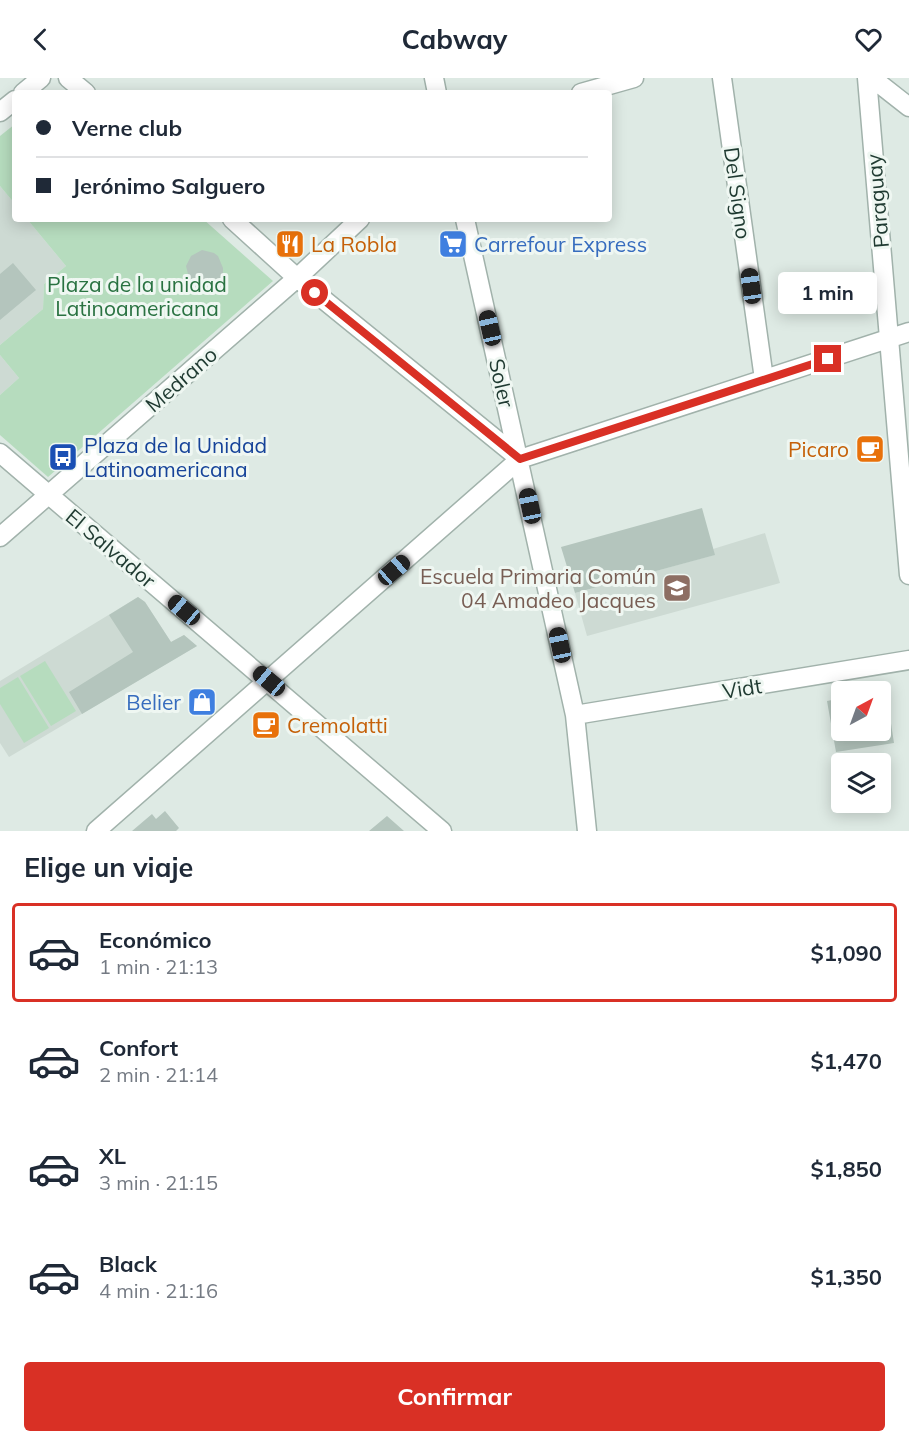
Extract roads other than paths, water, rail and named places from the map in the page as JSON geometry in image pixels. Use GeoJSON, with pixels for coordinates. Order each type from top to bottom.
{"type":"FeatureCollection","features":[{"type":"Feature","properties":{"kind":"street"},"geometry":{"type":"LineString","coordinates":[[27,90],[41,78]]}},
{"type":"Feature","properties":{"kind":"street"},"geometry":{"type":"LineString","coordinates":[[68,78],[82,90]]}},
{"type":"Feature","properties":{"kind":"street"},"geometry":{"type":"LineString","coordinates":[[592,90],[634,78]]}},
{"type":"Feature","properties":{"kind":"street","name":"Del Signo"},"geometry":{"type":"LineString","coordinates":[[722,78],[764,379]]}},
{"type":"Feature","properties":{"kind":"street","name":"Paraguay"},"geometry":{"type":"LineString","coordinates":[[867,78],[909,575]]}},
{"type":"Feature","properties":{"kind":"street"},"geometry":{"type":"LineString","coordinates":[[872,78],[909,107]]}},
{"type":"Feature","properties":{"kind":"street"},"geometry":{"type":"LineString","coordinates":[[0,112],[12,102]]}},
{"type":"Feature","properties":{"kind":"street"},"geometry":{"type":"LineString","coordinates":[[235,222],[297,278],[520,459]]}},
{"type":"Feature","properties":{"kind":"street","name":"Medrano"},"geometry":{"type":"LineString","coordinates":[[0,537],[297,278],[357,222]]}},
{"type":"Feature","properties":{"kind":"street","name":"Soler"},"geometry":{"type":"LineString","coordinates":[[466,222],[575,715],[588,831]]}},
{"type":"Feature","properties":{"kind":"street"},"geometry":{"type":"LineString","coordinates":[[96,831],[520,459],[909,332]]}},
{"type":"Feature","properties":{"kind":"street","name":"El Salvador"},"geometry":{"type":"LineString","coordinates":[[0,453],[442,831]]}},
{"type":"Feature","properties":{"kind":"street","name":"Vidt"},"geometry":{"type":"LineString","coordinates":[[575,715],[909,660]]}},
{"type":"Feature","properties":{"kind":"place","name":"La Robla"},"geometry":{"type":"Point","coordinates":[290,244]}},
{"type":"Feature","properties":{"kind":"place","name":"Carrefour Express"},"geometry":{"type":"Point","coordinates":[453,244]}},
{"type":"Feature","properties":{"kind":"place","name":"Picaro"},"geometry":{"type":"Point","coordinates":[870,449]}},
{"type":"Feature","properties":{"kind":"place","name":"Plaza de la Unidad Latinoamericana"},"geometry":{"type":"Point","coordinates":[63,457]}},
{"type":"Feature","properties":{"kind":"place","name":"Escuela Primaria Común 04 Amadeo Jacques"},"geometry":{"type":"Point","coordinates":[677,588]}},
{"type":"Feature","properties":{"kind":"place","name":"Belier"},"geometry":{"type":"Point","coordinates":[202,702]}},
{"type":"Feature","properties":{"kind":"place","name":"Cremolatti"},"geometry":{"type":"Point","coordinates":[266,725]}},
{"type":"Feature","properties":{"kind":"park label","name":"Plaza de la unidad Latinoamericana"},"geometry":{"type":"Point","coordinates":[137,296]}}]}
